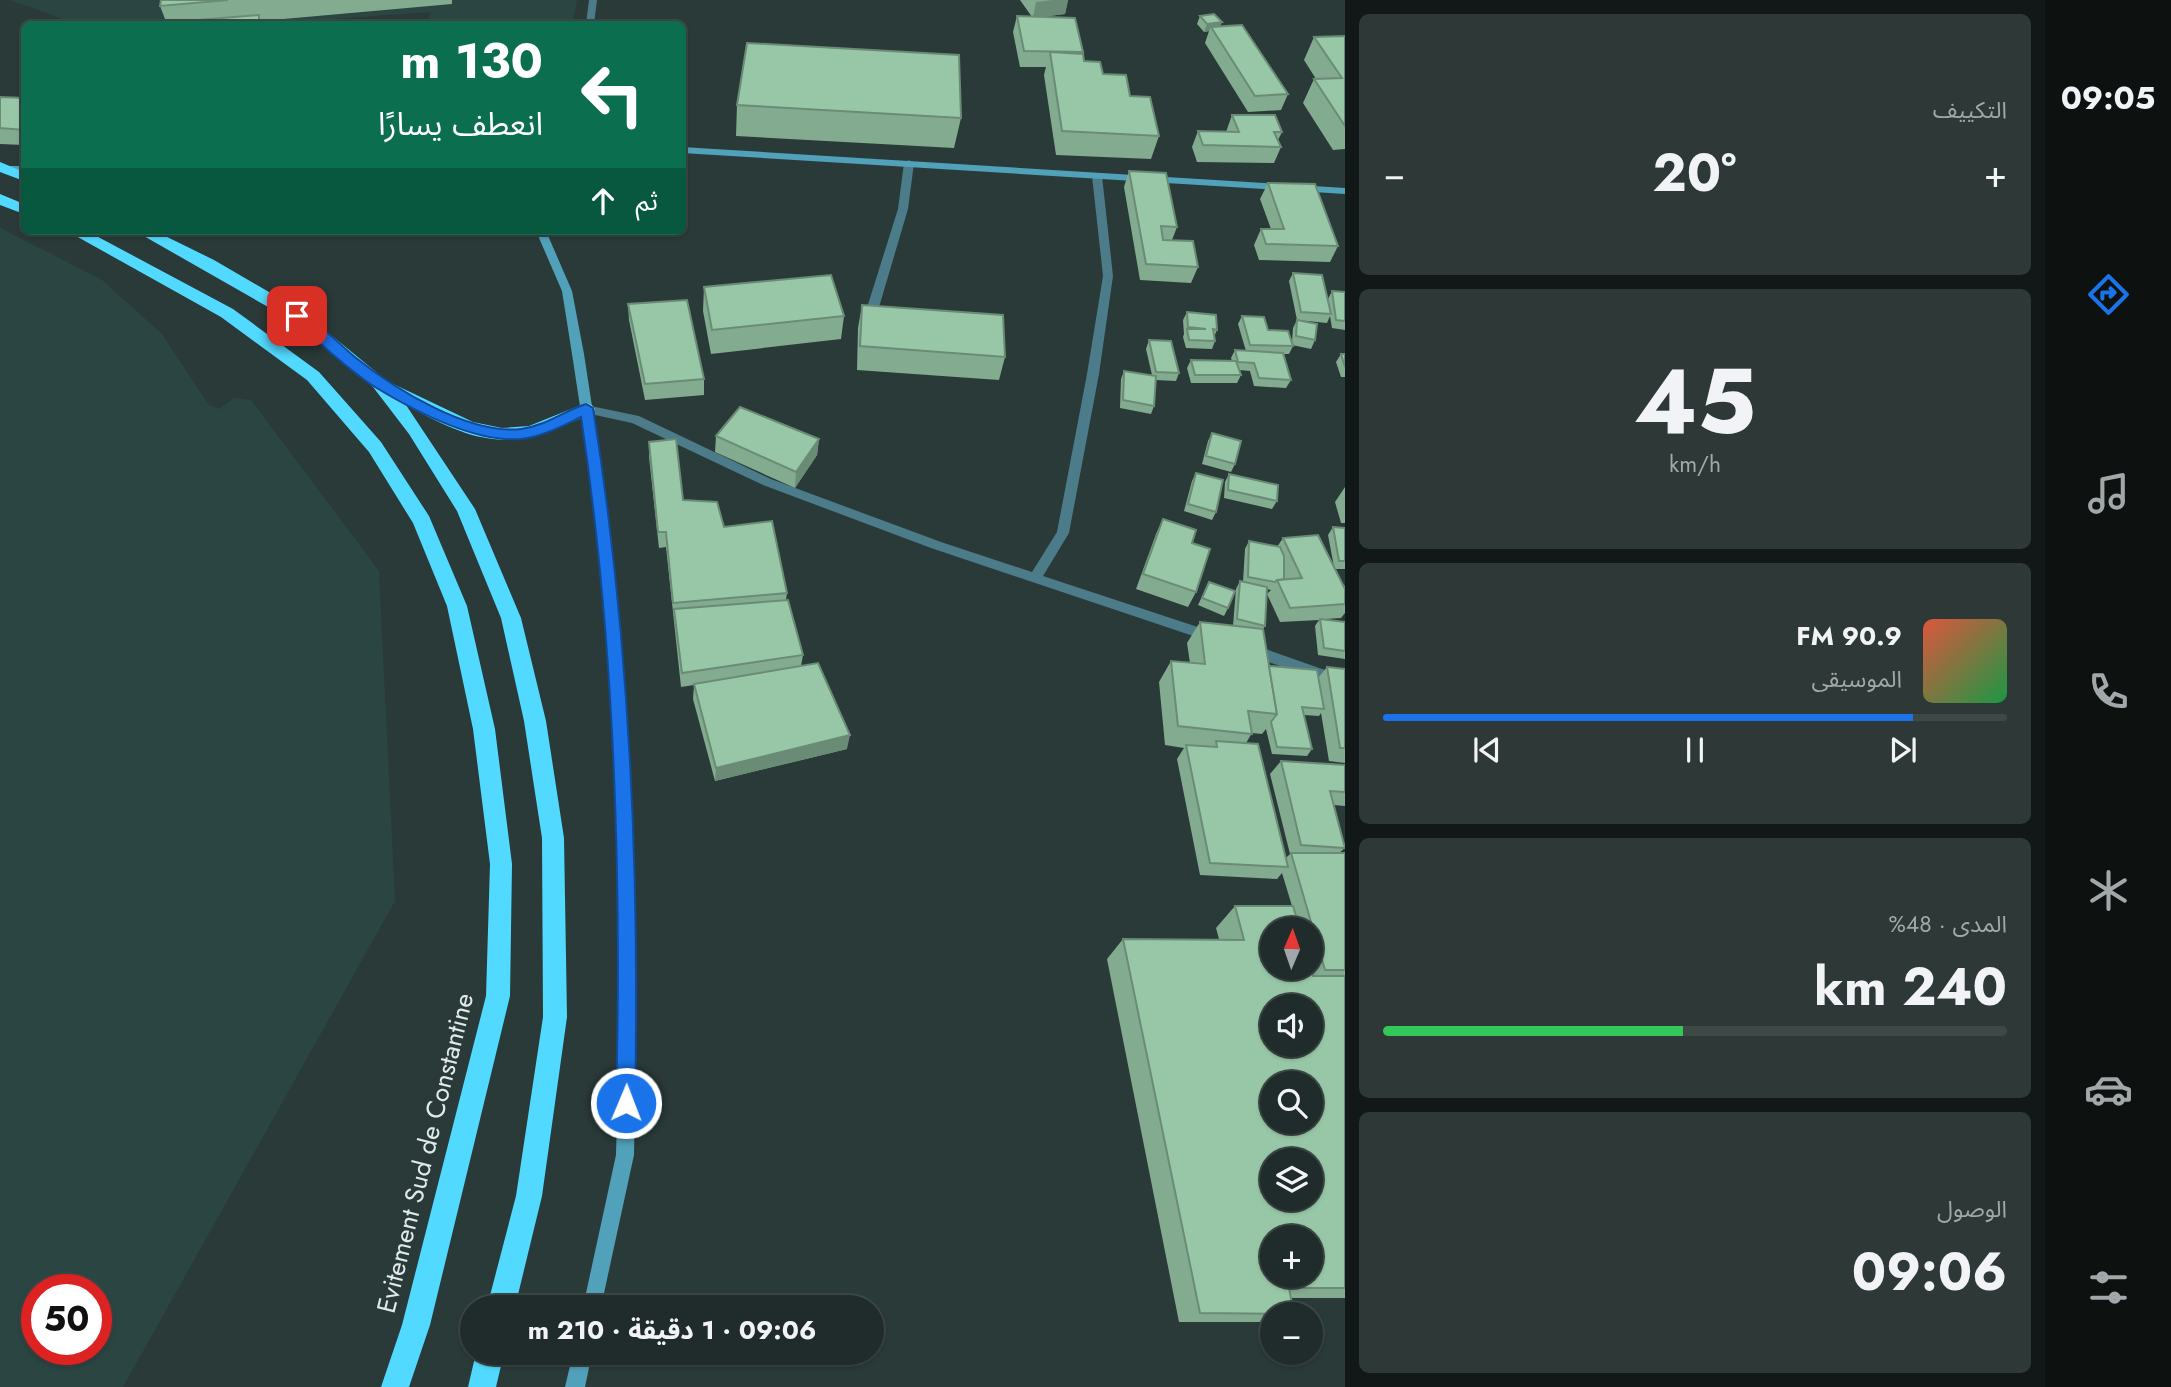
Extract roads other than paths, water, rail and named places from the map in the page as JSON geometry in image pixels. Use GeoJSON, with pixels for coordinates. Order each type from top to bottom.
{"type":"FeatureCollection","features":[{"type":"Feature","properties":{"kind":"highway"},"geometry":{"type":"LineString","coordinates":[[1,168],[21,176]]}},
{"type":"Feature","properties":{"kind":"highway"},"geometry":{"type":"LineString","coordinates":[[0,199],[21,208]]}},
{"type":"Feature","properties":{"kind":"highway","name":"Evitement Sud de Constantine"},"geometry":{"type":"LineString","coordinates":[[82,235],[227,313],[313,376],[375,447],[422,521],[457,606],[484,729],[501,864],[498,996],[416,1325],[395,1387]]}},
{"type":"Feature","properties":{"kind":"highway"},"geometry":{"type":"LineString","coordinates":[[152,235],[297,316],[379,383],[442,416],[477,430],[520,434],[548,427],[586,408]]}},
{"type":"Feature","properties":{"kind":"highway"},"geometry":{"type":"LineString","coordinates":[[379,383],[415,429],[466,509],[511,618],[535,721],[553,838],[555,1017],[529,1196],[505,1295]]}},
{"type":"Feature","properties":{"kind":"highway"},"geometry":{"type":"LineString","coordinates":[[482,1387],[487,1365]]}},
{"type":"Feature","properties":{"kind":"main road"},"geometry":{"type":"LineString","coordinates":[[686,150],[1345,191]]}},
{"type":"Feature","properties":{"kind":"main road"},"geometry":{"type":"LineString","coordinates":[[1,168],[21,169]]}},
{"type":"Feature","properties":{"kind":"main road"},"geometry":{"type":"LineString","coordinates":[[543,235],[567,291],[586,408],[598,485],[618,699],[629,974],[625,1155],[595,1295]]}},
{"type":"Feature","properties":{"kind":"main road"},"geometry":{"type":"LineString","coordinates":[[575,1387],[580,1365]]}},
{"type":"Feature","properties":{"kind":"street"},"geometry":{"type":"LineString","coordinates":[[590,21],[593,0]]}},
{"type":"Feature","properties":{"kind":"street"},"geometry":{"type":"LineString","coordinates":[[871,314],[903,209],[909,163]]}},
{"type":"Feature","properties":{"kind":"street"},"geometry":{"type":"LineString","coordinates":[[1035,578],[1062,533],[1095,362],[1108,276],[1097,176]]}},
{"type":"Feature","properties":{"kind":"street"},"geometry":{"type":"LineString","coordinates":[[586,408],[635,419],[767,482],[936,545],[1345,683]]}}]}
